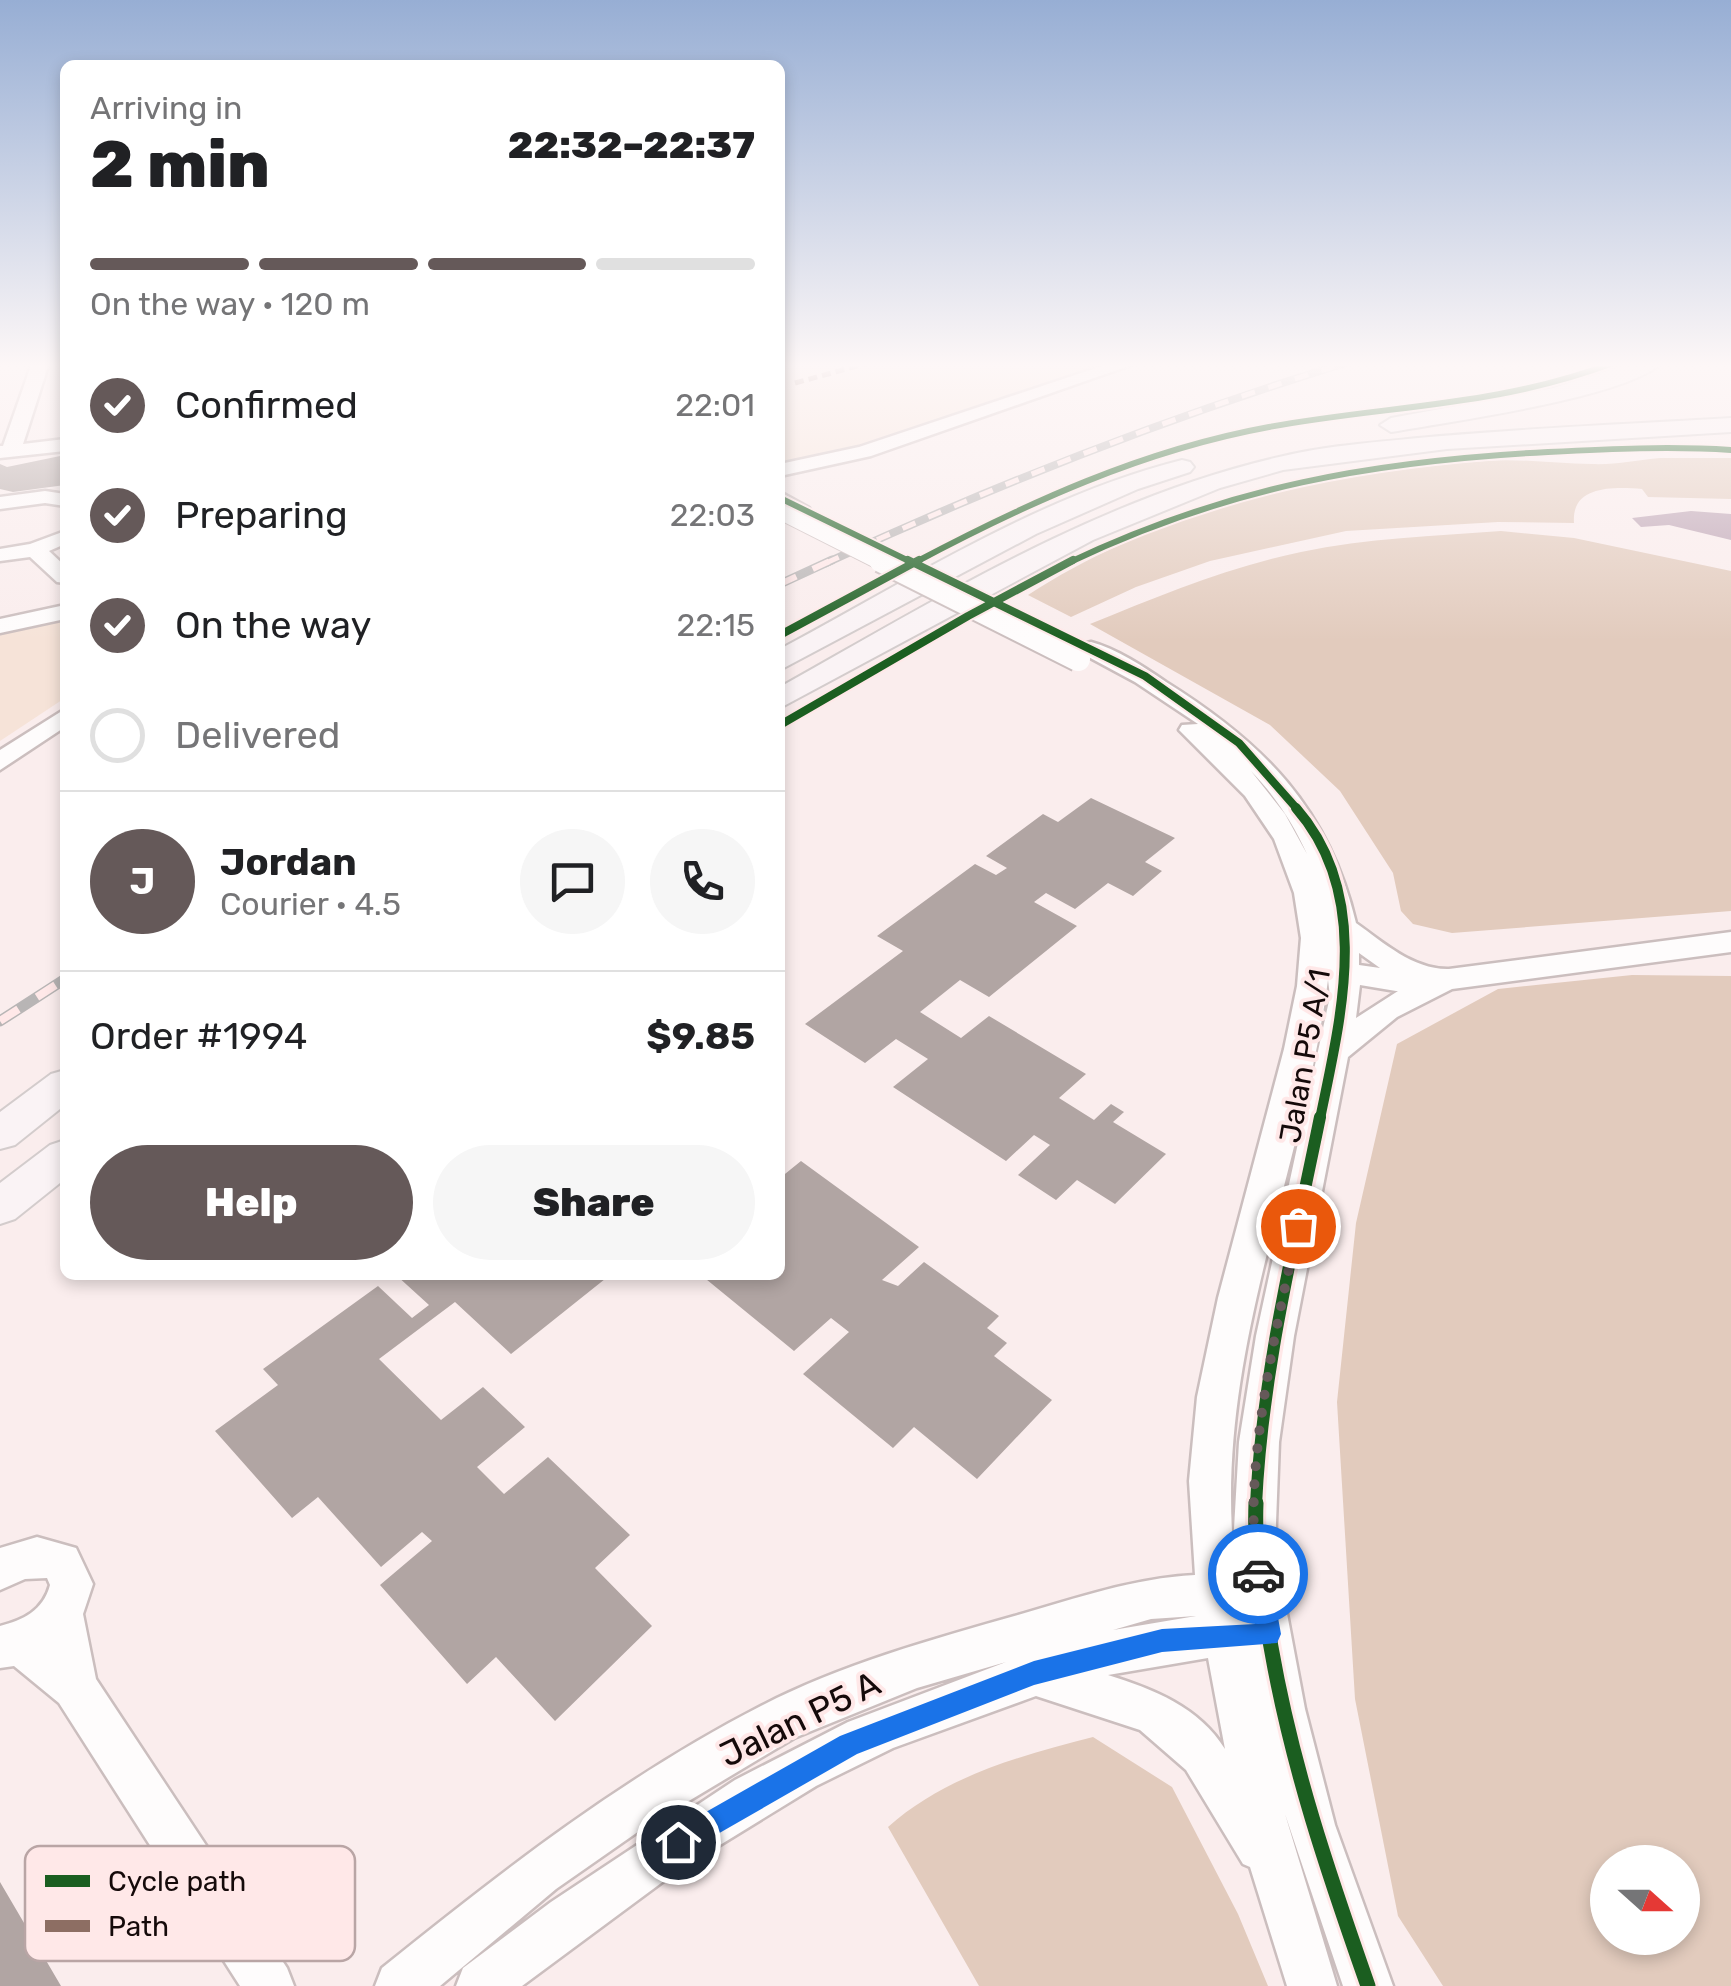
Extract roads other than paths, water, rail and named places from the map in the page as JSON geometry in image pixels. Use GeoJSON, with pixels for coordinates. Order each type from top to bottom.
{"type":"FeatureCollection","features":[{"type":"Feature","properties":{"kind":"main road"},"geometry":{"type":"LineString","coordinates":[[785,658],[1021,532],[1112,490],[1223,456]]}},
{"type":"Feature","properties":{"kind":"main road"},"geometry":{"type":"LineString","coordinates":[[785,696],[1018,566],[1151,503],[1282,463],[1339,456]]}},
{"type":"Feature","properties":{"kind":"main road"},"geometry":{"type":"LineString","coordinates":[[0,1134],[60,1088]]}},
{"type":"Feature","properties":{"kind":"main road"},"geometry":{"type":"LineString","coordinates":[[0,1207],[60,1160]]}},
{"type":"Feature","properties":{"kind":"street"},"geometry":{"type":"LineString","coordinates":[[788,468],[847,456]]}},
{"type":"Feature","properties":{"kind":"street"},"geometry":{"type":"LineString","coordinates":[[0,503],[45,497],[60,499]]}},
{"type":"Feature","properties":{"kind":"street"},"geometry":{"type":"LineString","coordinates":[[786,507],[1085,654]]}},
{"type":"Feature","properties":{"kind":"street"},"geometry":{"type":"LineString","coordinates":[[0,555],[35,550],[60,539]]}},
{"type":"Feature","properties":{"kind":"street"},"geometry":{"type":"LineString","coordinates":[[35,550],[60,572]]}},
{"type":"Feature","properties":{"kind":"street"},"geometry":{"type":"LineString","coordinates":[[0,626],[60,613]]}},
{"type":"Feature","properties":{"kind":"street","name":"Jalan P5 A/1"},"geometry":{"type":"LineString","coordinates":[[1085,654],[1145,676],[1207,717],[1270,776],[1310,824],[1333,877],[1346,930],[1290,1097],[1221,1372],[1211,1448],[1210,1531],[1243,1614],[1311,1826],[1368,1986]]}},
{"type":"Feature","properties":{"kind":"street","name":"Jalan P5 A/1"},"geometry":{"type":"LineString","coordinates":[[1085,654],[1206,741],[1242,775],[1274,814],[1308,887],[1315,924],[1331,971],[1334,1052],[1275,1336],[1259,1442],[1254,1550],[1243,1614],[1276,1876],[1312,1986]]}},
{"type":"Feature","properties":{"kind":"street"},"geometry":{"type":"LineString","coordinates":[[0,762],[60,720]]}},
{"type":"Feature","properties":{"kind":"street"},"geometry":{"type":"LineString","coordinates":[[1346,930],[1394,964],[1441,979]]}},
{"type":"Feature","properties":{"kind":"street"},"geometry":{"type":"LineString","coordinates":[[1331,971],[1396,980],[1441,979],[1731,942]]}},
{"type":"Feature","properties":{"kind":"street"},"geometry":{"type":"LineString","coordinates":[[1334,1052],[1386,1010],[1441,979]]}},
{"type":"Feature","properties":{"kind":"street"},"geometry":{"type":"LineString","coordinates":[[0,1570],[34,1556],[61,1562],[72,1584],[61,1614],[50,1627],[10,1645]]}},
{"type":"Feature","properties":{"kind":"street","name":"Jalan P5 A"},"geometry":{"type":"LineString","coordinates":[[400,1986],[539,1872],[624,1812],[779,1722],[869,1682],[1150,1598],[1243,1614]]}},
{"type":"Feature","properties":{"kind":"street"},"geometry":{"type":"LineString","coordinates":[[61,1614],[75,1686],[178,1846]]}},
{"type":"Feature","properties":{"kind":"street","name":"Jalan P5 A"},"geometry":{"type":"LineString","coordinates":[[481,1986],[646,1862],[803,1768],[878,1732],[1034,1673],[1162,1640],[1243,1614]]}},
{"type":"Feature","properties":{"kind":"street"},"geometry":{"type":"LineString","coordinates":[[10,1645],[75,1686]]}},
{"type":"Feature","properties":{"kind":"street"},"geometry":{"type":"LineString","coordinates":[[1034,1673],[1153,1712],[1202,1754],[1237,1805],[1276,1876]]}},
{"type":"Feature","properties":{"kind":"street"},"geometry":{"type":"LineString","coordinates":[[253,1961],[269,1986]]}},
{"type":"Feature","properties":{"kind":"railway"},"geometry":{"type":"LineString","coordinates":[[826,563],[1079,456]]}},
{"type":"Feature","properties":{"kind":"railway"},"geometry":{"type":"LineString","coordinates":[[785,582],[832,560]]}},
{"type":"Feature","properties":{"kind":"railway"},"geometry":{"type":"LineString","coordinates":[[0,1021],[60,982]]}}]}
